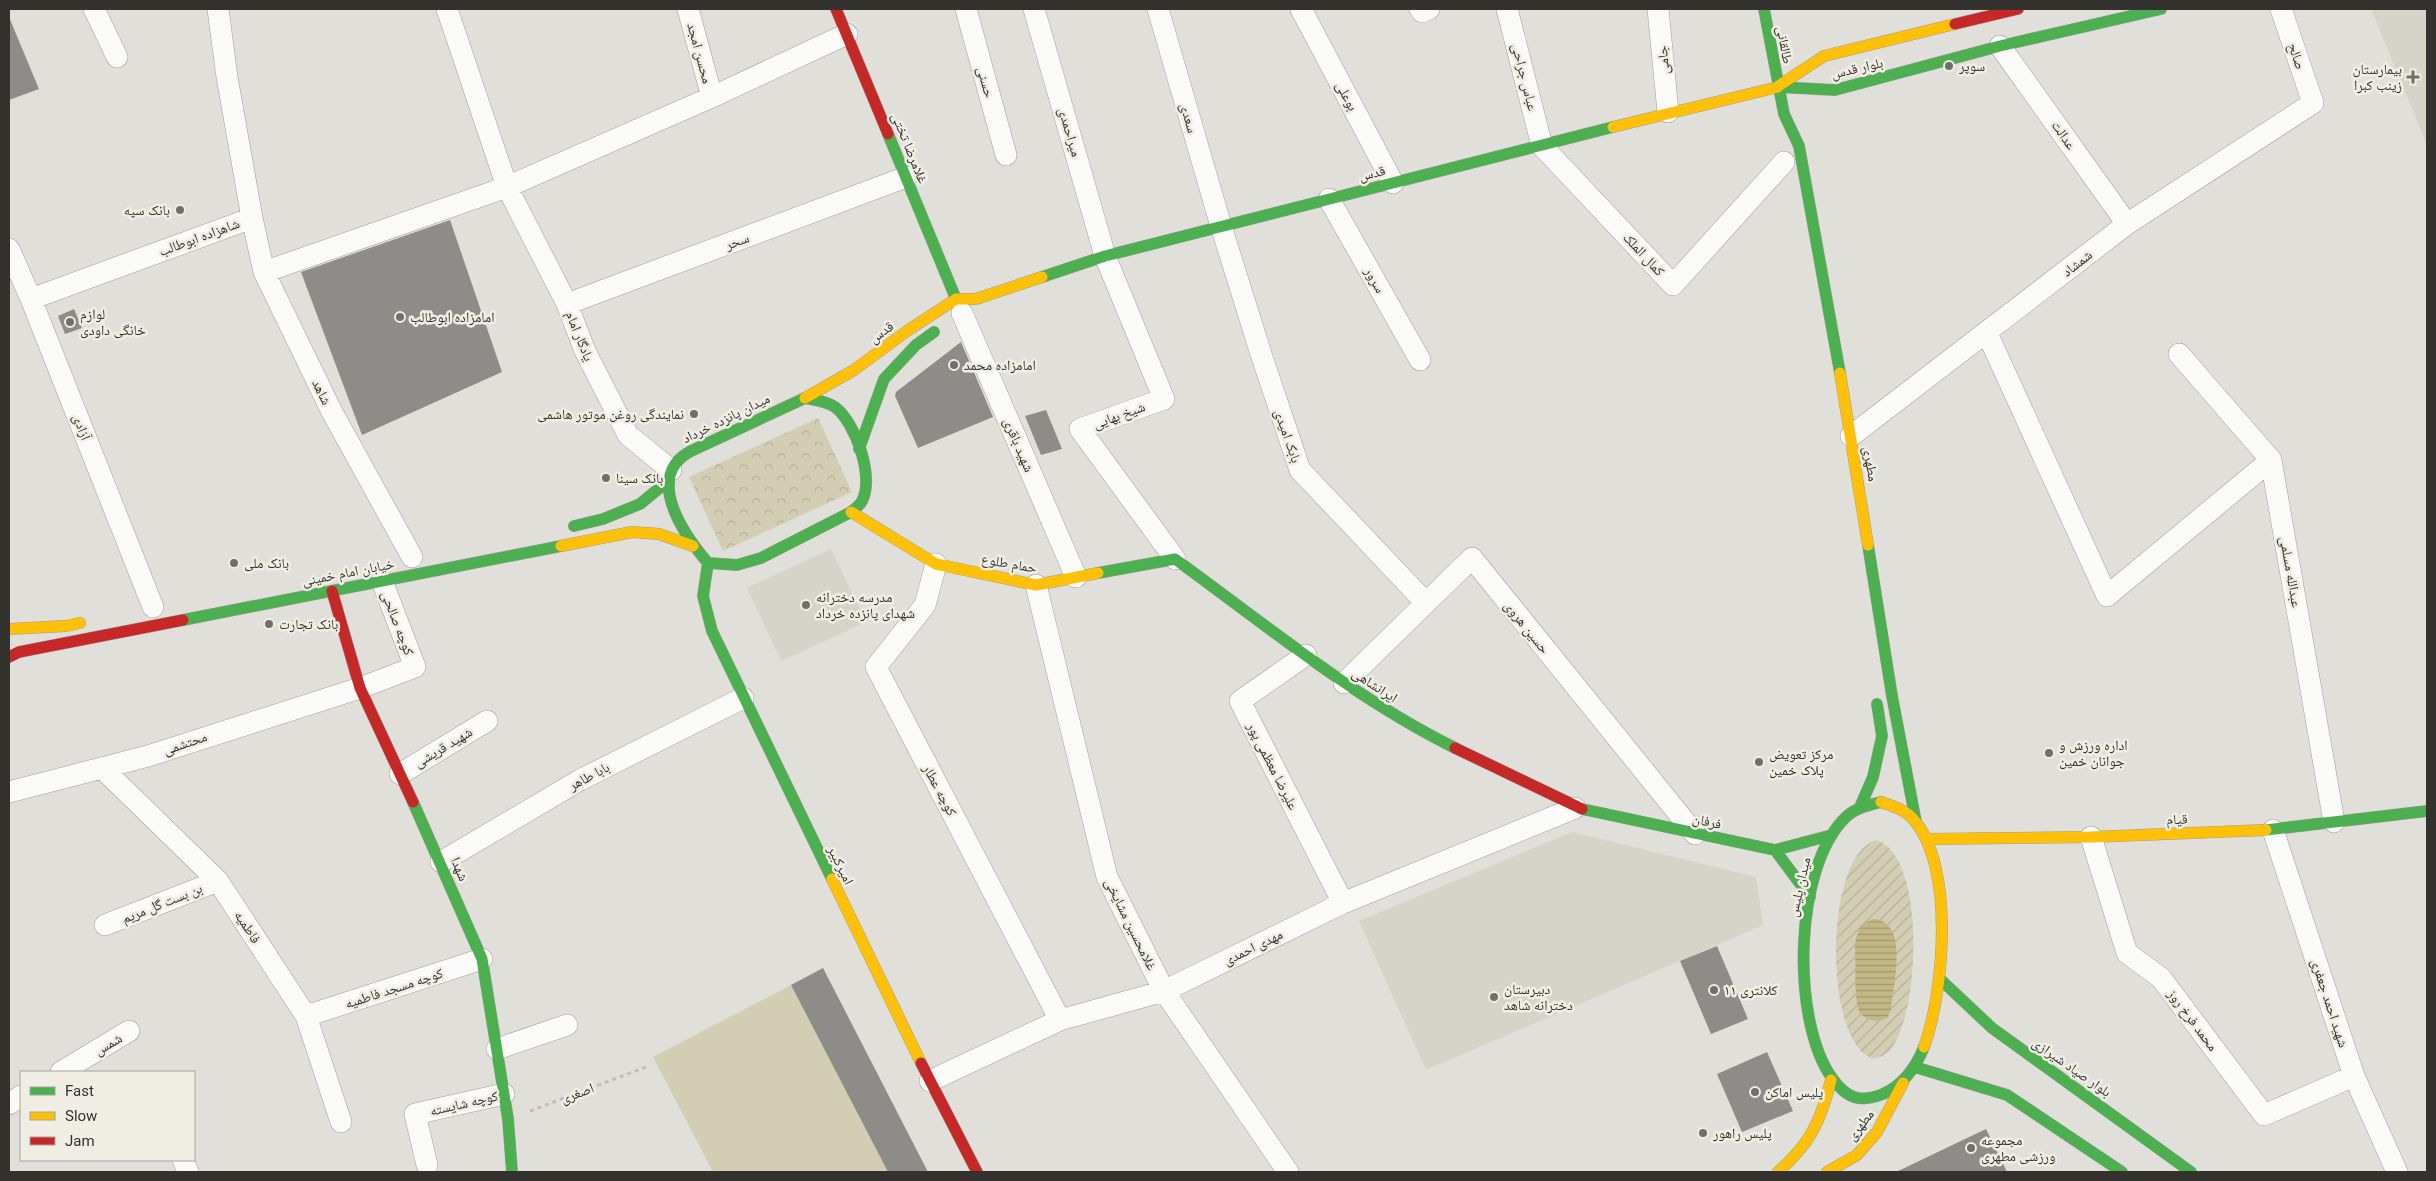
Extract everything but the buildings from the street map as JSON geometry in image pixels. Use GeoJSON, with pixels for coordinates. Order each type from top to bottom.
{"type":"FeatureCollection","features":[{"type":"Feature","properties":{"kind":"main road","name":"غلامرضا تختی"},"geometry":{"type":"LineString","coordinates":[[836,9],[959,310]]}},
{"type":"Feature","properties":{"kind":"main road","name":"طالقانی"},"geometry":{"type":"LineString","coordinates":[[1764,9],[1777,87]]}},
{"type":"Feature","properties":{"kind":"main road","name":"بلوار قدس"},"geometry":{"type":"LineString","coordinates":[[1777,87],[1824,56],[1968,15],[2018,9]]}},
{"type":"Feature","properties":{"kind":"main road","name":"بلوار قدس"},"geometry":{"type":"LineString","coordinates":[[1777,87],[1834,90],[2000,46],[2161,9]]}},
{"type":"Feature","properties":{"kind":"main road","name":"قدس"},"geometry":{"type":"LineString","coordinates":[[805,398],[854,370],[907,331],[1105,256],[1542,146],[1668,112],[1777,87]]}},
{"type":"Feature","properties":{"kind":"main road","name":"مطهری"},"geometry":{"type":"LineString","coordinates":[[1777,87],[1784,114],[1799,146],[1843,440],[1916,822]]}},
{"type":"Feature","properties":{"kind":"main road","name":"مطهری"},"geometry":{"type":"LineString","coordinates":[[1781,137],[1784,114]]}},
{"type":"Feature","properties":{"kind":"main road","name":"قدس"},"geometry":{"type":"LineString","coordinates":[[859,449],[884,379],[916,345],[959,310]]}},
{"type":"Feature","properties":{"kind":"main road","name":"میدان پانزده خرداد"},"geometry":{"type":"LineString","coordinates":[[669,476],[676,461],[684,455],[765,415],[805,398]]}},
{"type":"Feature","properties":{"kind":"main road"},"geometry":{"type":"LineString","coordinates":[[669,476],[671,502],[693,546],[708,563],[737,565],[761,558],[851,512],[861,501],[865,489],[864,464],[859,449],[848,422],[838,410],[825,401],[805,398]]}},
{"type":"Feature","properties":{"kind":"main road"},"geometry":{"type":"LineString","coordinates":[[565,528],[603,519],[640,504],[669,476]]}},
{"type":"Feature","properties":{"kind":"main road","name":"حمام طلوع"},"geometry":{"type":"LineString","coordinates":[[851,512],[936,564],[1036,585],[1175,559]]}},
{"type":"Feature","properties":{"kind":"main road","name":"خیابان امام خمینی"},"geometry":{"type":"LineString","coordinates":[[9,657],[19,652],[632,532],[658,534],[693,546]]}},
{"type":"Feature","properties":{"kind":"main road","name":"ایرانشاهی"},"geometry":{"type":"LineString","coordinates":[[1175,559],[1344,683],[1415,728],[1575,808]]}},
{"type":"Feature","properties":{"kind":"main road","name":"امیرکبیر"},"geometry":{"type":"LineString","coordinates":[[708,563],[703,596],[712,631],[930,1081],[977,1172]]}},
{"type":"Feature","properties":{"kind":"main road","name":"شهدا"},"geometry":{"type":"LineString","coordinates":[[332,590],[360,688],[440,862],[482,960],[508,1119],[512,1172]]}},
{"type":"Feature","properties":{"kind":"main road"},"geometry":{"type":"LineString","coordinates":[[9,629],[66,626],[95,620]]}},
{"type":"Feature","properties":{"kind":"main road"},"geometry":{"type":"LineString","coordinates":[[1860,807],[1873,777],[1882,736],[1876,697]]}},
{"type":"Feature","properties":{"kind":"main road","name":"میدان پلیس"},"geometry":{"type":"LineString","coordinates":[[1880,802],[1901,809],[1916,822],[1926,840],[1935,866],[1942,904],[1941,980],[1931,1028],[1915,1067],[1903,1083],[1888,1095],[1866,1100],[1846,1093],[1831,1080],[1821,1063],[1814,1044],[1805,998],[1804,948],[1810,897],[1821,856],[1832,835],[1844,819],[1860,807],[1880,802]]}},
{"type":"Feature","properties":{"kind":"main road","name":"فرفان"},"geometry":{"type":"LineString","coordinates":[[1575,808],[1775,850],[1832,835]]}},
{"type":"Feature","properties":{"kind":"main road","name":"قیام"},"geometry":{"type":"LineString","coordinates":[[1926,840],[2091,837],[2273,830],[2427,811]]}},
{"type":"Feature","properties":{"kind":"main road"},"geometry":{"type":"LineString","coordinates":[[1775,850],[1810,897]]}},
{"type":"Feature","properties":{"kind":"main road","name":"بلوار صیاد شیرازی"},"geometry":{"type":"LineString","coordinates":[[1941,980],[1992,1028],[2122,1120],[2191,1172]]}},
{"type":"Feature","properties":{"kind":"main road"},"geometry":{"type":"LineString","coordinates":[[1915,1067],[2007,1095],[2097,1149],[2122,1172]]}},
{"type":"Feature","properties":{"kind":"main road"},"geometry":{"type":"LineString","coordinates":[[1778,1172],[1809,1141],[1823,1114],[1831,1080]]}},
{"type":"Feature","properties":{"kind":"main road","name":"مطهری"},"geometry":{"type":"LineString","coordinates":[[1827,1172],[1857,1154],[1877,1132],[1903,1083]]}},
{"type":"Feature","properties":{"kind":"main road"},"geometry":{"type":"LineString","coordinates":[[2111,1133],[2122,1120]]}},
{"type":"Feature","properties":{"kind":"street"},"geometry":{"type":"LineString","coordinates":[[94,9],[116,57]]}},
{"type":"Feature","properties":{"kind":"street","name":"شاهزاده ابوطالب"},"geometry":{"type":"LineString","coordinates":[[31,299],[252,218],[227,77],[218,9]]}},
{"type":"Feature","properties":{"kind":"street","name":"یادگار امام"},"geometry":{"type":"LineString","coordinates":[[447,9],[507,187],[567,304],[584,351],[628,435],[669,476]]}},
{"type":"Feature","properties":{"kind":"street","name":"محسن امجد"},"geometry":{"type":"LineString","coordinates":[[688,9],[712,97]]}},
{"type":"Feature","properties":{"kind":"street","name":"حسنی"},"geometry":{"type":"LineString","coordinates":[[966,9],[1006,155]]}},
{"type":"Feature","properties":{"kind":"street","name":"میراحمدی"},"geometry":{"type":"LineString","coordinates":[[1034,9],[1105,256]]}},
{"type":"Feature","properties":{"kind":"street","name":"سعدی"},"geometry":{"type":"LineString","coordinates":[[1158,9],[1221,226]]}},
{"type":"Feature","properties":{"kind":"street","name":"بوعلی"},"geometry":{"type":"LineString","coordinates":[[1301,9],[1393,183]]}},
{"type":"Feature","properties":{"kind":"street"},"geometry":{"type":"LineString","coordinates":[[1420,9],[1422,12],[1429,9]]}},
{"type":"Feature","properties":{"kind":"street","name":"عباس جراحی"},"geometry":{"type":"LineString","coordinates":[[1507,9],[1542,146]]}},
{"type":"Feature","properties":{"kind":"street","name":"جامی"},"geometry":{"type":"LineString","coordinates":[[1658,9],[1668,112]]}},
{"type":"Feature","properties":{"kind":"street","name":"صالح"},"geometry":{"type":"LineString","coordinates":[[2281,9],[2314,103]]}},
{"type":"Feature","properties":{"kind":"street"},"geometry":{"type":"LineString","coordinates":[[264,272],[507,187],[712,97],[847,34]]}},
{"type":"Feature","properties":{"kind":"street","name":"عدالت"},"geometry":{"type":"LineString","coordinates":[[2000,46],[2127,224]]}},
{"type":"Feature","properties":{"kind":"street","name":"شمشاد"},"geometry":{"type":"LineString","coordinates":[[1843,440],[2127,224],[2314,103]]}},
{"type":"Feature","properties":{"kind":"street","name":"کمال الملک"},"geometry":{"type":"LineString","coordinates":[[1542,146],[1672,285],[1784,163]]}},
{"type":"Feature","properties":{"kind":"street","name":"سحر"},"geometry":{"type":"LineString","coordinates":[[567,304],[906,177]]}},
{"type":"Feature","properties":{"kind":"street","name":"سرور"},"geometry":{"type":"LineString","coordinates":[[1329,199],[1420,360]]}},
{"type":"Feature","properties":{"kind":"street","name":"شاهد"},"geometry":{"type":"LineString","coordinates":[[252,218],[264,272],[332,412],[412,558]]}},
{"type":"Feature","properties":{"kind":"street","name":"بابک امیدی"},"geometry":{"type":"LineString","coordinates":[[1221,226],[1300,470],[1426,603]]}},
{"type":"Feature","properties":{"kind":"street","name":"آزادی"},"geometry":{"type":"LineString","coordinates":[[9,249],[31,299],[153,607]]}},
{"type":"Feature","properties":{"kind":"street","name":"شیخ بهایی"},"geometry":{"type":"LineString","coordinates":[[1105,256],[1164,399],[1080,429],[1175,559]]}},
{"type":"Feature","properties":{"kind":"street","name":"شهید باقری"},"geometry":{"type":"LineString","coordinates":[[959,310],[1076,577]]}},
{"type":"Feature","properties":{"kind":"street"},"geometry":{"type":"LineString","coordinates":[[1987,332],[2107,596],[2271,460],[2179,354]]}},
{"type":"Feature","properties":{"kind":"street","name":"عبدالله مسلمی"},"geometry":{"type":"LineString","coordinates":[[2271,460],[2334,822]]}},
{"type":"Feature","properties":{"kind":"street","name":"حسین هروی"},"geometry":{"type":"LineString","coordinates":[[1344,683],[1472,558],[1695,834]]}},
{"type":"Feature","properties":{"kind":"street","name":"کوچه عطار"},"geometry":{"type":"LineString","coordinates":[[936,564],[925,605],[876,667],[1060,1020]]}},
{"type":"Feature","properties":{"kind":"street","name":"کوچه صالحی"},"geometry":{"type":"LineString","coordinates":[[360,688],[415,667],[382,580]]}},
{"type":"Feature","properties":{"kind":"street","name":"غلامحسین مشایخی"},"geometry":{"type":"LineString","coordinates":[[1036,585],[1107,877],[1164,991],[1288,1172]]}},
{"type":"Feature","properties":{"kind":"street","name":"علیرضا معظمی پور"},"geometry":{"type":"LineString","coordinates":[[1306,655],[1240,701],[1343,903]]}},
{"type":"Feature","properties":{"kind":"street","name":"محتشمی"},"geometry":{"type":"LineString","coordinates":[[9,792],[148,756],[360,688]]}},
{"type":"Feature","properties":{"kind":"street","name":"بابا طاهر"},"geometry":{"type":"LineString","coordinates":[[440,862],[580,780],[743,698]]}},
{"type":"Feature","properties":{"kind":"street","name":"شهید قریشی"},"geometry":{"type":"LineString","coordinates":[[400,774],[487,721]]}},
{"type":"Feature","properties":{"kind":"street","name":"فاطمیه"},"geometry":{"type":"LineString","coordinates":[[102,768],[218,881],[306,1016],[340,1122]]}},
{"type":"Feature","properties":{"kind":"street","name":"مهدی احمدی"},"geometry":{"type":"LineString","coordinates":[[930,1081],[1060,1020],[1164,991],[1343,903],[1575,808]]}},
{"type":"Feature","properties":{"kind":"street","name":"شهید احمد جعفری"},"geometry":{"type":"LineString","coordinates":[[2273,830],[2354,1076],[2397,1172]]}},
{"type":"Feature","properties":{"kind":"street","name":"محمد فرخ روز"},"geometry":{"type":"LineString","coordinates":[[2091,837],[2127,953],[2162,978],[2264,1115],[2354,1076]]}},
{"type":"Feature","properties":{"kind":"street","name":"بن بست گل مریم"},"geometry":{"type":"LineString","coordinates":[[105,925],[218,881]]}},
{"type":"Feature","properties":{"kind":"street","name":"کوچه مسجد فاطمیه"},"geometry":{"type":"LineString","coordinates":[[306,1016],[482,960]]}},
{"type":"Feature","properties":{"kind":"street"},"geometry":{"type":"LineString","coordinates":[[497,1049],[567,1025]]}},
{"type":"Feature","properties":{"kind":"street","name":"شمس"},"geometry":{"type":"LineString","coordinates":[[63,1071],[129,1031]]}},
{"type":"Feature","properties":{"kind":"street","name":"کوچه شایسته"},"geometry":{"type":"LineString","coordinates":[[428,1165],[416,1114],[504,1094]]}},
{"type":"Feature","properties":{"kind":"street"},"geometry":{"type":"LineString","coordinates":[[9,1104],[20,1097]]}},
{"type":"Feature","properties":{"kind":"path","name":"اصغری"},"geometry":{"type":"LineString","coordinates":[[508,1119],[646,1066]]}},
{"type":"Feature","properties":{"kind":"shaded area","name":"بیمارستان زینب کبرا"},"geometry":{"type":"Polygon","coordinates":[[[2371,9],[2427,9],[2427,145],[2371,9]]]}},
{"type":"Feature","properties":{"kind":"shaded area","name":"مدرسه دخترانه شهدای پانزده خرداد"},"geometry":{"type":"Polygon","coordinates":[[[831,549],[866,622],[781,661],[747,588],[831,549]]]}},
{"type":"Feature","properties":{"kind":"shaded area","name":"دبیرستان دخترانه شاهد"},"geometry":{"type":"Polygon","coordinates":[[[1572,832],[1756,877],[1763,925],[1426,1070],[1359,921],[1572,832]]]}},
{"type":"Feature","properties":{"kind":"shaded area"},"geometry":{"type":"Polygon","coordinates":[[[1873,919],[1884,922],[1892,931],[1897,956],[1891,1009],[1888,1017],[1875,1021],[1863,1016],[1858,1008],[1855,978],[1856,938],[1861,925],[1873,919]]]}},
{"type":"Feature","properties":{"kind":"green space"},"geometry":{"type":"Polygon","coordinates":[[[818,418],[852,492],[723,551],[689,477],[818,418]]]}},
{"type":"Feature","properties":{"kind":"green space"},"geometry":{"type":"Polygon","coordinates":[[[1876,840],[1892,852],[1904,874],[1911,904],[1913,938],[1912,973],[1908,1005],[1900,1032],[1890,1050],[1883,1056],[1874,1059],[1857,1046],[1845,1021],[1838,987],[1836,950],[1839,912],[1846,878],[1859,853],[1876,840]]]}},
{"type":"Feature","properties":{"kind":"green space"},"geometry":{"type":"Polygon","coordinates":[[[791,985],[888,1172],[713,1172],[653,1057],[791,985]]]}},
{"type":"Feature","properties":{"kind":"traffic: fast"},"geometry":{"type":"LineString","coordinates":[[1764,9],[1784,114],[1799,146],[1840,373]]}},
{"type":"Feature","properties":{"kind":"traffic: fast"},"geometry":{"type":"LineString","coordinates":[[1778,87],[1835,90],[2000,46],[2161,9]]}},
{"type":"Feature","properties":{"kind":"traffic: fast"},"geometry":{"type":"LineString","coordinates":[[1042,277],[1105,256],[1613,127]]}},
{"type":"Feature","properties":{"kind":"traffic: fast"},"geometry":{"type":"LineString","coordinates":[[888,134],[956,299]]}},
{"type":"Feature","properties":{"kind":"traffic: fast"},"geometry":{"type":"LineString","coordinates":[[859,449],[884,379],[916,345],[934,332]]}},
{"type":"Feature","properties":{"kind":"traffic: fast"},"geometry":{"type":"LineString","coordinates":[[805,398],[824,402],[835,407],[842,414],[856,437],[861,451],[866,478],[862,501],[851,512],[761,558],[737,565],[708,563],[688,537],[672,506],[669,490],[670,475],[677,462],[691,451],[805,398]]}},
{"type":"Feature","properties":{"kind":"traffic: fast"},"geometry":{"type":"LineString","coordinates":[[574,526],[603,519],[640,504],[668,481]]}},
{"type":"Feature","properties":{"kind":"traffic: fast"},"geometry":{"type":"LineString","coordinates":[[1868,545],[1892,696],[1916,822]]}},
{"type":"Feature","properties":{"kind":"traffic: fast"},"geometry":{"type":"LineString","coordinates":[[183,620],[561,546]]}},
{"type":"Feature","properties":{"kind":"traffic: fast"},"geometry":{"type":"LineString","coordinates":[[1098,573],[1175,559],[1346,684],[1381,707],[1455,748]]}},
{"type":"Feature","properties":{"kind":"traffic: fast"},"geometry":{"type":"LineString","coordinates":[[708,563],[703,596],[712,631],[832,879]]}},
{"type":"Feature","properties":{"kind":"traffic: fast"},"geometry":{"type":"LineString","coordinates":[[1860,807],[1873,777],[1882,736],[1877,704]]}},
{"type":"Feature","properties":{"kind":"traffic: fast"},"geometry":{"type":"LineString","coordinates":[[413,802],[482,959],[508,1119],[512,1172]]}},
{"type":"Feature","properties":{"kind":"traffic: fast"},"geometry":{"type":"LineString","coordinates":[[1881,802],[1859,809],[1847,816],[1829,839],[1816,870],[1808,906],[1804,944],[1804,983],[1809,1020],[1819,1052],[1832,1078],[1843,1091],[1854,1097],[1875,1097],[1897,1086],[1913,1068],[1924,1047]]}},
{"type":"Feature","properties":{"kind":"traffic: fast"},"geometry":{"type":"LineString","coordinates":[[1582,809],[1775,850],[1832,835]]}},
{"type":"Feature","properties":{"kind":"traffic: fast"},"geometry":{"type":"LineString","coordinates":[[2266,830],[2427,811]]}},
{"type":"Feature","properties":{"kind":"traffic: fast"},"geometry":{"type":"LineString","coordinates":[[1775,850],[1810,897]]}},
{"type":"Feature","properties":{"kind":"traffic: fast"},"geometry":{"type":"LineString","coordinates":[[1941,980],[1992,1028],[2191,1172]]}},
{"type":"Feature","properties":{"kind":"traffic: fast"},"geometry":{"type":"LineString","coordinates":[[1915,1067],[2007,1095],[2122,1172]]}},
{"type":"Feature","properties":{"kind":"traffic: slow"},"geometry":{"type":"LineString","coordinates":[[1777,87],[1824,56],[1955,24]]}},
{"type":"Feature","properties":{"kind":"traffic: slow"},"geometry":{"type":"LineString","coordinates":[[1613,127],[1778,87]]}},
{"type":"Feature","properties":{"kind":"traffic: slow"},"geometry":{"type":"LineString","coordinates":[[805,398],[854,370],[907,331],[956,299],[976,299],[1042,277]]}},
{"type":"Feature","properties":{"kind":"traffic: slow"},"geometry":{"type":"LineString","coordinates":[[1840,373],[1868,545]]}},
{"type":"Feature","properties":{"kind":"traffic: slow"},"geometry":{"type":"LineString","coordinates":[[851,512],[936,564],[1036,585],[1098,573]]}},
{"type":"Feature","properties":{"kind":"traffic: slow"},"geometry":{"type":"LineString","coordinates":[[561,546],[632,532],[659,534],[693,546]]}},
{"type":"Feature","properties":{"kind":"traffic: slow"},"geometry":{"type":"LineString","coordinates":[[9,629],[66,626],[80,623]]}},
{"type":"Feature","properties":{"kind":"traffic: slow"},"geometry":{"type":"LineString","coordinates":[[1881,802],[1903,811],[1914,820],[1927,841],[1936,868],[1942,931],[1940,964],[1937,995],[1924,1047]]}},
{"type":"Feature","properties":{"kind":"traffic: slow"},"geometry":{"type":"LineString","coordinates":[[1926,839],[2091,837],[2266,830]]}},
{"type":"Feature","properties":{"kind":"traffic: slow"},"geometry":{"type":"LineString","coordinates":[[832,879],[921,1063]]}},
{"type":"Feature","properties":{"kind":"traffic: slow"},"geometry":{"type":"LineString","coordinates":[[1778,1172],[1798,1152],[1813,1131],[1823,1108],[1831,1080]]}},
{"type":"Feature","properties":{"kind":"traffic: slow"},"geometry":{"type":"LineString","coordinates":[[1827,1172],[1857,1155],[1877,1132],[1903,1083]]}},
{"type":"Feature","properties":{"kind":"traffic: jam"},"geometry":{"type":"LineString","coordinates":[[836,9],[888,134]]}},
{"type":"Feature","properties":{"kind":"traffic: jam"},"geometry":{"type":"LineString","coordinates":[[1955,24],[2018,9]]}},
{"type":"Feature","properties":{"kind":"traffic: jam"},"geometry":{"type":"LineString","coordinates":[[332,591],[360,688],[413,802]]}},
{"type":"Feature","properties":{"kind":"traffic: jam"},"geometry":{"type":"LineString","coordinates":[[9,657],[19,652],[183,620]]}},
{"type":"Feature","properties":{"kind":"traffic: jam"},"geometry":{"type":"LineString","coordinates":[[1455,748],[1582,809]]}},
{"type":"Feature","properties":{"kind":"traffic: jam"},"geometry":{"type":"LineString","coordinates":[[921,1063],[977,1172]]}},
{"type":"Feature","properties":{"kind":"place","name":"سوپر"},"geometry":{"type":"Point","coordinates":[1949,66]}},
{"type":"Feature","properties":{"kind":"place","name":"بیمارستان زینب کبرا"},"geometry":{"type":"Point","coordinates":[2413,77]}},
{"type":"Feature","properties":{"kind":"place","name":"بانک سپه"},"geometry":{"type":"Point","coordinates":[180,210]}},
{"type":"Feature","properties":{"kind":"place","name":"امامزاده ابوطالب"},"geometry":{"type":"Point","coordinates":[400,317]}},
{"type":"Feature","properties":{"kind":"place","name":"لوازم خانگی داودی"},"geometry":{"type":"Point","coordinates":[70,322]}},
{"type":"Feature","properties":{"kind":"place","name":"امامزاده محمد"},"geometry":{"type":"Point","coordinates":[954,365]}},
{"type":"Feature","properties":{"kind":"place","name":"نمایندگی روغن موتور هاشمی"},"geometry":{"type":"Point","coordinates":[694,414]}},
{"type":"Feature","properties":{"kind":"place","name":"بانک سینا"},"geometry":{"type":"Point","coordinates":[606,478]}},
{"type":"Feature","properties":{"kind":"place","name":"بانک ملی"},"geometry":{"type":"Point","coordinates":[234,563]}},
{"type":"Feature","properties":{"kind":"place","name":"مدرسه دخترانه شهدای پانزده خرداد"},"geometry":{"type":"Point","coordinates":[806,605]}},
{"type":"Feature","properties":{"kind":"place","name":"بانک تجارت"},"geometry":{"type":"Point","coordinates":[269,624]}},
{"type":"Feature","properties":{"kind":"place","name":"اداره ورزش و جوانان خمین"},"geometry":{"type":"Point","coordinates":[2049,753]}},
{"type":"Feature","properties":{"kind":"place","name":"مرکز تعویض پلاک خمین"},"geometry":{"type":"Point","coordinates":[1759,762]}},
{"type":"Feature","properties":{"kind":"place","name":"کلانتری ۱۱"},"geometry":{"type":"Point","coordinates":[1714,990]}},
{"type":"Feature","properties":{"kind":"place","name":"دبیرستان دخترانه شاهد"},"geometry":{"type":"Point","coordinates":[1494,997]}},
{"type":"Feature","properties":{"kind":"place","name":"پلیس اماکن"},"geometry":{"type":"Point","coordinates":[1755,1092]}},
{"type":"Feature","properties":{"kind":"place","name":"پلیس راهور"},"geometry":{"type":"Point","coordinates":[1703,1133]}},
{"type":"Feature","properties":{"kind":"place","name":"مجموعه ورزشی مطهری"},"geometry":{"type":"Point","coordinates":[1971,1148]}}]}
